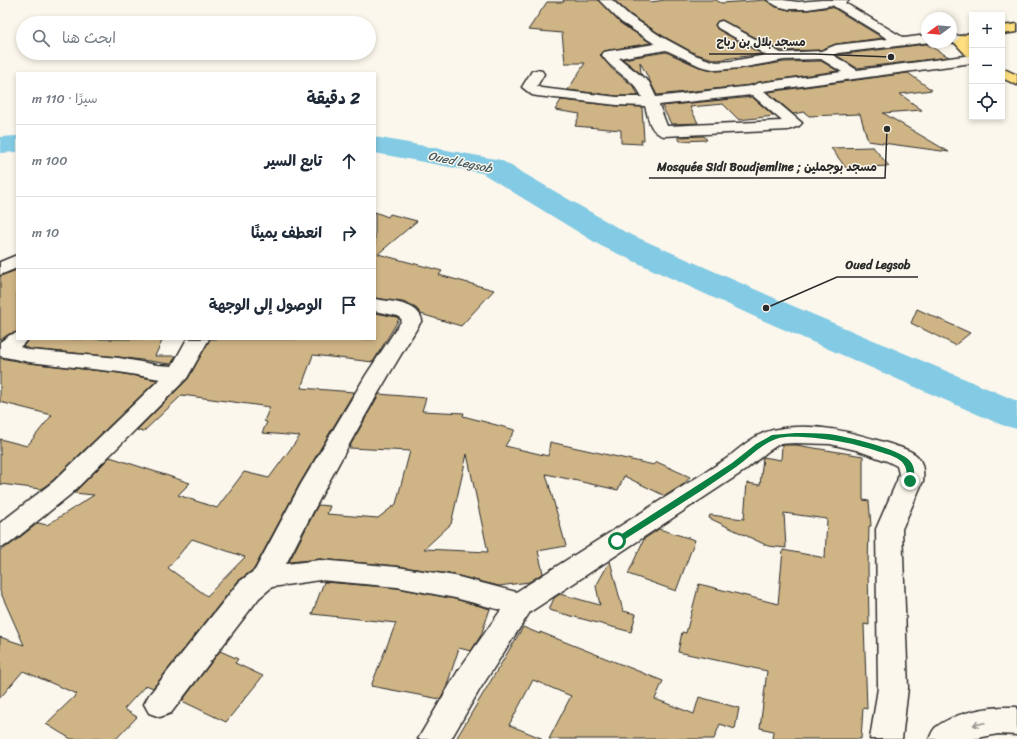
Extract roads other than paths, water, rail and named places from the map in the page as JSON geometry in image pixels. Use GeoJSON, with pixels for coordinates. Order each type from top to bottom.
{"type":"FeatureCollection","features":[{"type":"Feature","properties":{"kind":"main road"},"geometry":{"type":"LineString","coordinates":[[1005,30],[1017,28]]}},
{"type":"Feature","properties":{"kind":"main road"},"geometry":{"type":"LineString","coordinates":[[962,38],[962,43],[969,50]]}},
{"type":"Feature","properties":{"kind":"main road"},"geometry":{"type":"LineString","coordinates":[[1005,74],[1017,80]]}},
{"type":"Feature","properties":{"kind":"street"},"geometry":{"type":"LineString","coordinates":[[605,0],[628,21],[669,46],[701,62],[712,65],[723,66],[779,57],[824,55],[828,52],[836,50],[921,39]]}},
{"type":"Feature","properties":{"kind":"street"},"geometry":{"type":"LineString","coordinates":[[773,0],[780,4],[792,6],[838,1],[900,41]]}},
{"type":"Feature","properties":{"kind":"street"},"geometry":{"type":"LineString","coordinates":[[722,25],[779,57]]}},
{"type":"Feature","properties":{"kind":"street"},"geometry":{"type":"LineString","coordinates":[[669,46],[609,55],[616,63],[644,85],[659,128],[664,130],[748,128],[788,125],[794,123],[755,90]]}},
{"type":"Feature","properties":{"kind":"street"},"geometry":{"type":"LineString","coordinates":[[824,55],[855,75]]}},
{"type":"Feature","properties":{"kind":"street"},"geometry":{"type":"LineString","coordinates":[[537,74],[529,87],[537,92],[617,101],[651,102],[755,90],[759,87],[969,59]]}},
{"type":"Feature","properties":{"kind":"street"},"geometry":{"type":"LineString","coordinates":[[0,269],[16,261]]}},
{"type":"Feature","properties":{"kind":"street"},"geometry":{"type":"LineString","coordinates":[[160,704],[249,590],[265,577],[322,470],[377,375],[412,320],[412,315],[405,311],[376,305]]}},
{"type":"Feature","properties":{"kind":"street"},"geometry":{"type":"LineString","coordinates":[[0,537],[62,488],[178,373],[197,340]]}},
{"type":"Feature","properties":{"kind":"street"},"geometry":{"type":"LineString","coordinates":[[7,346],[29,356],[120,365],[157,372],[178,373]]}},
{"type":"Feature","properties":{"kind":"street"},"geometry":{"type":"LineString","coordinates":[[434,739],[469,680],[520,604],[735,465],[758,446],[774,437],[795,435],[830,436],[861,443],[896,454],[907,461],[911,474],[910,481],[889,530],[893,688],[886,739]]}},
{"type":"Feature","properties":{"kind":"street"},"geometry":{"type":"LineString","coordinates":[[265,577],[320,570],[397,577],[455,587],[520,604]]}},
{"type":"Feature","properties":{"kind":"street"},"geometry":{"type":"LineString","coordinates":[[945,739],[954,732],[967,727],[997,721],[1017,721]]}},
{"type":"Feature","properties":{"kind":"waterway","name":"Oued Legsob"},"geometry":{"type":"LineString","coordinates":[[0,145],[16,144]]}},
{"type":"Feature","properties":{"kind":"waterway","name":"Oued Legsob"},"geometry":{"type":"LineString","coordinates":[[376,145],[491,166],[613,239],[766,308],[1017,416]]}},
{"type":"Feature","properties":{"kind":"place","name":"مسجد بلال بن رباح"},"geometry":{"type":"Point","coordinates":[891,57]}},
{"type":"Feature","properties":{"kind":"place","name":"Mosquée Sidi Boudjemline ; مسجد بوجملين"},"geometry":{"type":"Point","coordinates":[887,129]}},
{"type":"Feature","properties":{"kind":"place","name":"Oued Legsob"},"geometry":{"type":"Point","coordinates":[766,308]}}]}
